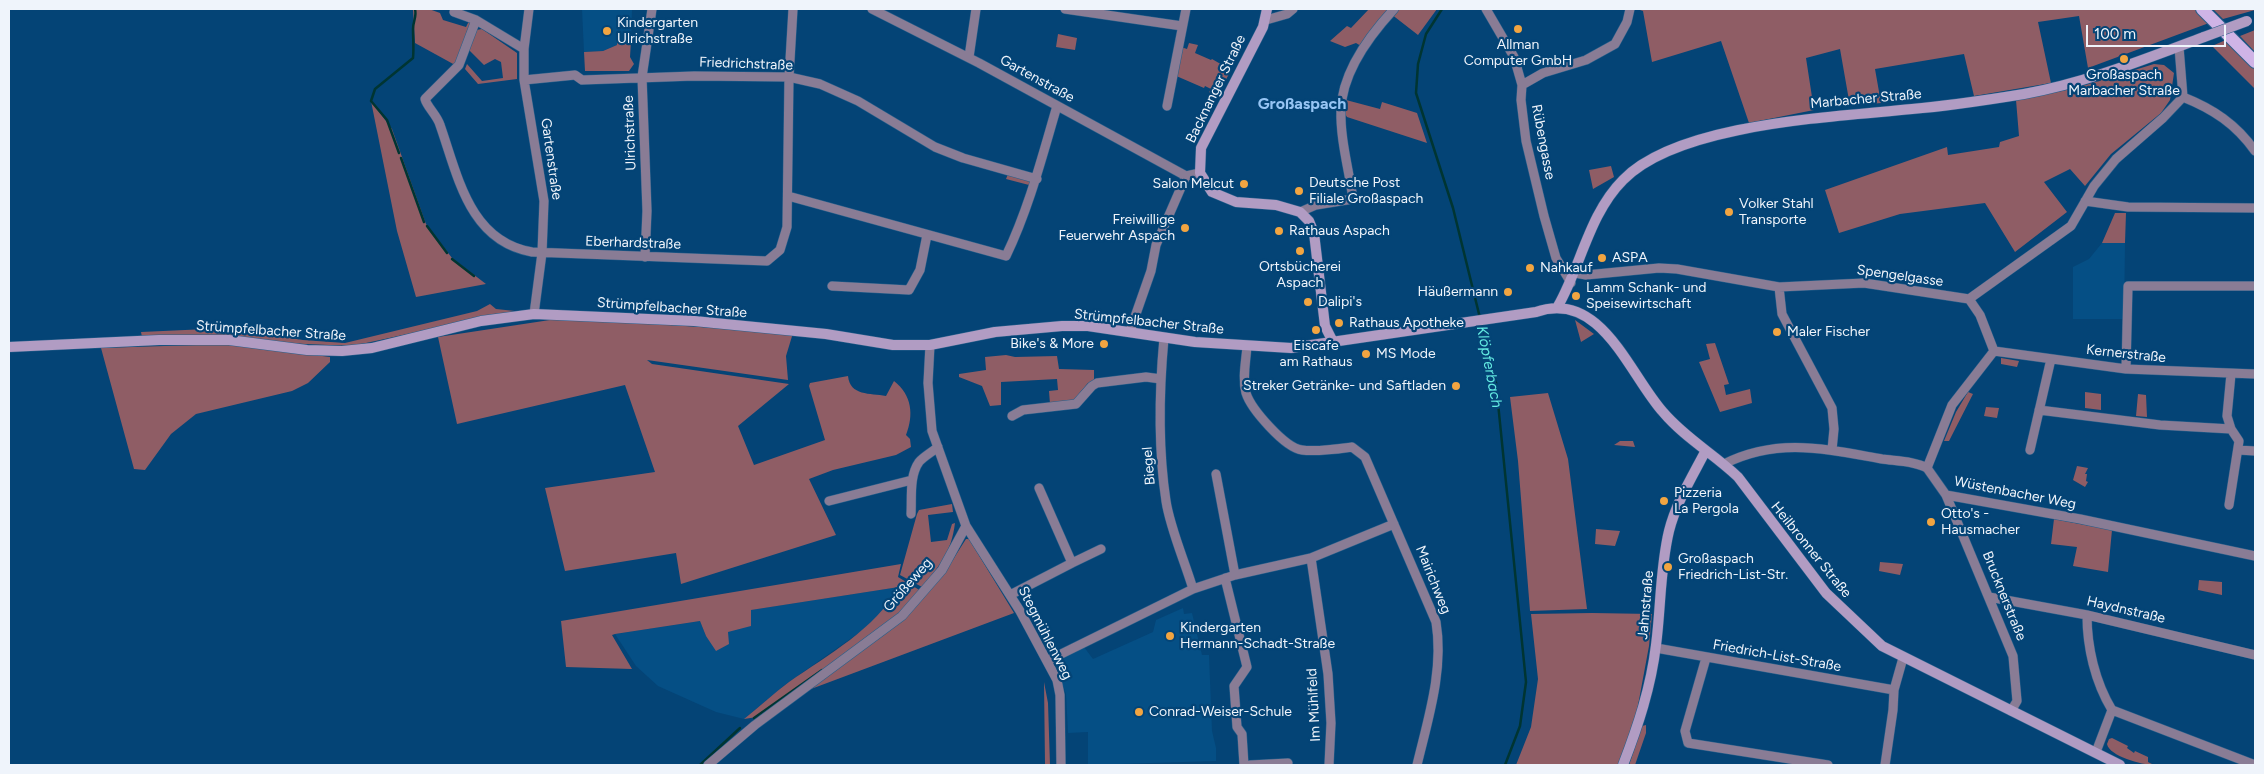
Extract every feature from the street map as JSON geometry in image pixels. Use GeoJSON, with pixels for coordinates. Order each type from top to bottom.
{"type":"FeatureCollection","features":[{"type":"Feature","properties":{"kind":"main road"},"geometry":{"type":"LineString","coordinates":[[2202,9],[2255,62]]}},
{"type":"Feature","properties":{"kind":"street","name":"Gartenstraße"},"geometry":{"type":"LineString","coordinates":[[529,9],[524,49],[524,80],[544,201],[542,253],[534,314]]}},
{"type":"Feature","properties":{"kind":"street","name":"Ulrichstraße"},"geometry":{"type":"LineString","coordinates":[[645,257],[647,211],[642,77],[652,9]]}},
{"type":"Feature","properties":{"kind":"street","name":"Eberhardstraße"},"geometry":{"type":"LineString","coordinates":[[476,20],[459,65],[426,96],[426,103],[437,116],[463,194],[478,220],[510,245],[522,250],[542,253],[767,261],[780,250],[787,227],[789,77],[793,9]]}},
{"type":"Feature","properties":{"kind":"street","name":"Gartenstraße"},"geometry":{"type":"LineString","coordinates":[[872,9],[969,57],[1186,176]]}},
{"type":"Feature","properties":{"kind":"street"},"geometry":{"type":"LineString","coordinates":[[969,57],[976,9]]}},
{"type":"Feature","properties":{"kind":"street"},"geometry":{"type":"LineString","coordinates":[[1065,9],[1182,26]]}},
{"type":"Feature","properties":{"kind":"street"},"geometry":{"type":"LineString","coordinates":[[1167,106],[1186,9]]}},
{"type":"Feature","properties":{"kind":"street","name":"Backnanger Straße"},"geometry":{"type":"LineString","coordinates":[[1200,174],[1201,148],[1266,20],[1267,9]]}},
{"type":"Feature","properties":{"kind":"street"},"geometry":{"type":"LineString","coordinates":[[1266,20],[1278,17],[1292,9]]}},
{"type":"Feature","properties":{"kind":"street"},"geometry":{"type":"LineString","coordinates":[[1300,212],[1316,205],[1353,199],[1341,118],[1344,94],[1362,50],[1377,28],[1394,9]]}},
{"type":"Feature","properties":{"kind":"street"},"geometry":{"type":"LineString","coordinates":[[1522,85],[1543,73],[1586,60],[1615,44],[1627,22],[1630,9]]}},
{"type":"Feature","properties":{"kind":"street","name":"Rübengasse"},"geometry":{"type":"LineString","coordinates":[[1490,10],[1514,57],[1522,85],[1521,100],[1526,141],[1544,216],[1556,258],[1571,283]]}},
{"type":"Feature","properties":{"kind":"street"},"geometry":{"type":"LineString","coordinates":[[454,12],[476,20],[524,49]]}},
{"type":"Feature","properties":{"kind":"street","name":"Marbacher Straße"},"geometry":{"type":"LineString","coordinates":[[1558,306],[1571,283],[1591,229],[1609,196],[1632,171],[1680,146],[1735,131],[1802,119],[1926,108],[2026,94],[2126,66],[2251,19]]}},
{"type":"Feature","properties":{"kind":"street"},"geometry":{"type":"LineString","coordinates":[[1724,464],[1741,455],[1778,447],[1798,446],[1832,450],[1927,468],[1952,405],[1994,352],[1980,315],[1969,299],[2071,226],[2094,186],[2116,159],[2163,118],[2182,97],[2178,47]]}},
{"type":"Feature","properties":{"kind":"street","name":"Friedrichstraße"},"geometry":{"type":"LineString","coordinates":[[524,80],[575,75],[582,80],[642,77],[789,77],[820,84],[858,101],[934,147],[963,158],[1037,178]]}},
{"type":"Feature","properties":{"kind":"street"},"geometry":{"type":"LineString","coordinates":[[2182,97],[2216,112],[2242,133],[2255,151]]}},
{"type":"Feature","properties":{"kind":"street"},"geometry":{"type":"LineString","coordinates":[[788,196],[1006,256],[1018,230],[1037,178],[1057,106]]}},
{"type":"Feature","properties":{"kind":"street"},"geometry":{"type":"LineString","coordinates":[[1130,332],[1151,271],[1156,245],[1186,176],[1200,174],[1212,192],[1236,202],[1276,205],[1300,212],[1309,221],[1314,233],[1325,326],[1332,342]]}},
{"type":"Feature","properties":{"kind":"street"},"geometry":{"type":"LineString","coordinates":[[2085,201],[2128,207],[2255,208]]}},
{"type":"Feature","properties":{"kind":"street"},"geometry":{"type":"LineString","coordinates":[[832,286],[909,290],[920,270],[928,235]]}},
{"type":"Feature","properties":{"kind":"street","name":"Spengelgasse"},"geometry":{"type":"LineString","coordinates":[[1575,272],[1586,275],[1651,268],[1677,269],[1779,287],[1864,283],[1969,299]]}},
{"type":"Feature","properties":{"kind":"street"},"geometry":{"type":"LineString","coordinates":[[2126,368],[2128,286],[2255,286]]}},
{"type":"Feature","properties":{"kind":"street"},"geometry":{"type":"LineString","coordinates":[[1779,287],[1782,314],[1832,408],[1834,430],[1832,450]]}},
{"type":"Feature","properties":{"kind":"street","name":"Strümpfelbacher Straße"},"geometry":{"type":"LineString","coordinates":[[9,347],[159,340],[229,340],[307,350],[342,352],[372,348],[481,321],[534,314],[694,321],[826,334],[893,345],[930,345],[1024,328],[1088,326],[1164,338],[1291,348],[1479,321],[1558,306]]}},
{"type":"Feature","properties":{"kind":"street","name":"Heilbronner Straße"},"geometry":{"type":"LineString","coordinates":[[1558,306],[1569,308],[1581,314],[1609,337],[1661,411],[1705,452],[1724,464],[1738,477],[1826,593],[1882,646],[2120,765]]}},
{"type":"Feature","properties":{"kind":"street","name":"Biegel"},"geometry":{"type":"LineString","coordinates":[[1164,338],[1160,431],[1166,503],[1193,589]]}},
{"type":"Feature","properties":{"kind":"street"},"geometry":{"type":"LineString","coordinates":[[930,345],[930,414],[938,447],[966,526]]}},
{"type":"Feature","properties":{"kind":"street","name":"Mairichweg"},"geometry":{"type":"LineString","coordinates":[[1248,346],[1245,376],[1246,393],[1250,401],[1284,443],[1301,450],[1352,447],[1365,458],[1436,622],[1439,640],[1433,700],[1417,765]]}},
{"type":"Feature","properties":{"kind":"street","name":"Kernerstraße"},"geometry":{"type":"LineString","coordinates":[[1994,352],[2126,368],[2255,374]]}},
{"type":"Feature","properties":{"kind":"street"},"geometry":{"type":"LineString","coordinates":[[2030,450],[2051,359]]}},
{"type":"Feature","properties":{"kind":"street"},"geometry":{"type":"LineString","coordinates":[[2229,505],[2239,441],[2231,429],[2228,416],[2231,374]]}},
{"type":"Feature","properties":{"kind":"street"},"geometry":{"type":"LineString","coordinates":[[1012,416],[1023,410],[1076,404],[1097,383],[1146,377],[1161,379]]}},
{"type":"Feature","properties":{"kind":"street"},"geometry":{"type":"LineString","coordinates":[[2039,410],[2160,426],[2231,429]]}},
{"type":"Feature","properties":{"kind":"street"},"geometry":{"type":"LineString","coordinates":[[912,514],[912,480],[919,462],[938,447]]}},
{"type":"Feature","properties":{"kind":"street"},"geometry":{"type":"LineString","coordinates":[[2238,450],[2255,451]]}},
{"type":"Feature","properties":{"kind":"street","name":"Jahnstraße"},"geometry":{"type":"LineString","coordinates":[[1623,765],[1644,709],[1656,648],[1663,568],[1670,529],[1680,503],[1705,452]]}},
{"type":"Feature","properties":{"kind":"street","name":"Wüstenbacher Weg"},"geometry":{"type":"LineString","coordinates":[[1927,468],[1946,495],[2050,513],[2255,556]]}},
{"type":"Feature","properties":{"kind":"street"},"geometry":{"type":"LineString","coordinates":[[1216,474],[1235,575]]}},
{"type":"Feature","properties":{"kind":"street"},"geometry":{"type":"LineString","coordinates":[[829,501],[912,480]]}},
{"type":"Feature","properties":{"kind":"street"},"geometry":{"type":"LineString","coordinates":[[1039,488],[1072,563]]}},
{"type":"Feature","properties":{"kind":"street","name":"Brucknerstraße"},"geometry":{"type":"LineString","coordinates":[[1946,495],[2013,656],[2017,701],[2011,712]]}},
{"type":"Feature","properties":{"kind":"street"},"geometry":{"type":"LineString","coordinates":[[1046,661],[1193,589],[1235,575],[1311,558],[1394,524]]}},
{"type":"Feature","properties":{"kind":"street","name":"Stegmühlenweg"},"geometry":{"type":"LineString","coordinates":[[966,526],[1010,595],[1057,680],[1060,695],[1061,765]]}},
{"type":"Feature","properties":{"kind":"street","name":"Größeweg"},"geometry":{"type":"LineString","coordinates":[[708,765],[755,725],[902,616],[942,570],[966,526]]}},
{"type":"Feature","properties":{"kind":"street"},"geometry":{"type":"LineString","coordinates":[[1010,595],[1101,549]]}},
{"type":"Feature","properties":{"kind":"street","name":"Im Mühlfeld"},"geometry":{"type":"LineString","coordinates":[[1311,558],[1328,674],[1331,723],[1326,764]]}},
{"type":"Feature","properties":{"kind":"street"},"geometry":{"type":"LineString","coordinates":[[1225,578],[1247,667],[1234,686],[1238,727],[1242,734],[1244,765]]}},
{"type":"Feature","properties":{"kind":"street","name":"Haydnstraße"},"geometry":{"type":"LineString","coordinates":[[1989,597],[2087,615],[2255,655]]}},
{"type":"Feature","properties":{"kind":"street"},"geometry":{"type":"LineString","coordinates":[[2087,615],[2087,634],[2100,689],[2112,710],[2255,765]]}},
{"type":"Feature","properties":{"kind":"street","name":"Friedrich-List-Straße"},"geometry":{"type":"LineString","coordinates":[[1656,648],[1894,690]]}},
{"type":"Feature","properties":{"kind":"street"},"geometry":{"type":"LineString","coordinates":[[1706,658],[1684,736],[1685,740],[1690,744],[1828,765]]}},
{"type":"Feature","properties":{"kind":"street"},"geometry":{"type":"LineString","coordinates":[[1885,765],[1894,690],[1904,658]]}},
{"type":"Feature","properties":{"kind":"street"},"geometry":{"type":"LineString","coordinates":[[2096,752],[2112,710]]}},
{"type":"Feature","properties":{"kind":"street"},"geometry":{"type":"LineString","coordinates":[[1250,765],[1288,763]]}},
{"type":"Feature","properties":{"kind":"shaded area"},"geometry":{"type":"Polygon","coordinates":[[[413,9],[429,9],[440,13],[443,20],[466,27],[469,21],[471,25],[455,65],[415,43],[413,9]]]}},
{"type":"Feature","properties":{"kind":"shaded area","name":"Kindergarten Ulrichstraße"},"geometry":{"type":"Polygon","coordinates":[[[582,9],[632,9],[631,41],[617,41],[617,45],[603,51],[584,52],[582,9]]]}},
{"type":"Feature","properties":{"kind":"shaded area"},"geometry":{"type":"Polygon","coordinates":[[[1369,9],[1389,9],[1381,17],[1361,46],[1356,43],[1345,47],[1330,41],[1347,26],[1351,28],[1369,9]]]}},
{"type":"Feature","properties":{"kind":"shaded area"},"geometry":{"type":"Polygon","coordinates":[[[1398,9],[1437,9],[1418,35],[1391,14],[1398,9]]]}},
{"type":"Feature","properties":{"kind":"shaded area"},"geometry":{"type":"Polygon","coordinates":[[[1637,9],[2195,9],[2209,23],[2088,68],[2079,16],[2038,22],[2051,83],[1974,96],[1964,54],[1875,69],[1881,103],[1850,106],[1840,49],[1806,58],[1814,110],[1749,123],[1721,41],[1652,62],[1643,11],[1637,9]]]}},
{"type":"Feature","properties":{"kind":"shaded area"},"geometry":{"type":"Polygon","coordinates":[[[2213,9],[2255,9],[2255,10],[2223,19],[2213,9]]]}},
{"type":"Feature","properties":{"kind":"shaded area"},"geometry":{"type":"Polygon","coordinates":[[[482,29],[517,53],[517,79],[478,84],[465,69],[467,64],[482,81],[503,78],[501,62],[495,59],[484,65],[469,50],[476,30],[482,29]]]}},
{"type":"Feature","properties":{"kind":"shaded area"},"geometry":{"type":"Polygon","coordinates":[[[2255,30],[2255,52],[2240,36],[2255,30]]]}},
{"type":"Feature","properties":{"kind":"shaded area"},"geometry":{"type":"Polygon","coordinates":[[[1058,34],[1077,38],[1075,50],[1056,47],[1058,34]]]}},
{"type":"Feature","properties":{"kind":"shaded area"},"geometry":{"type":"Polygon","coordinates":[[[2228,39],[2255,67],[2255,89],[2212,46],[2228,39]]]}},
{"type":"Feature","properties":{"kind":"shaded area"},"geometry":{"type":"Polygon","coordinates":[[[617,41],[631,41],[630,57],[634,64],[629,71],[585,71],[584,52],[603,51],[617,45],[617,41]]]}},
{"type":"Feature","properties":{"kind":"shaded area"},"geometry":{"type":"Polygon","coordinates":[[[1189,43],[1198,45],[1195,53],[1212,59],[1231,70],[1217,97],[1209,92],[1211,89],[1205,86],[1204,88],[1174,75],[1181,47],[1187,49],[1189,43]]]}},
{"type":"Feature","properties":{"kind":"shaded area"},"geometry":{"type":"Polygon","coordinates":[[[2154,64],[2164,65],[2174,73],[2170,100],[2161,113],[2111,154],[2085,186],[2070,169],[2044,182],[2067,212],[2015,252],[1985,203],[1900,214],[1839,233],[1825,190],[1947,147],[1948,155],[1999,147],[2000,142],[2019,136],[2016,100],[2076,88],[2154,64]]]}},
{"type":"Feature","properties":{"kind":"shaded area"},"geometry":{"type":"Polygon","coordinates":[[[1346,100],[1380,109],[1382,102],[1417,113],[1427,143],[1347,117],[1344,112],[1346,100]]]}},
{"type":"Feature","properties":{"kind":"shaded area"},"geometry":{"type":"Polygon","coordinates":[[[371,101],[392,129],[426,224],[452,258],[486,284],[416,297],[397,231],[371,101]]]}},
{"type":"Feature","properties":{"kind":"shaded area"},"geometry":{"type":"Polygon","coordinates":[[[1611,166],[1614,177],[1593,189],[1589,170],[1611,166]]]}},
{"type":"Feature","properties":{"kind":"shaded area"},"geometry":{"type":"Polygon","coordinates":[[[1008,174],[1031,180],[1029,185],[1006,179],[1008,174]]]}},
{"type":"Feature","properties":{"kind":"shaded area"},"geometry":{"type":"Polygon","coordinates":[[[2115,213],[2126,213],[2125,243],[2102,243],[2115,213]]]}},
{"type":"Feature","properties":{"kind":"shaded area"},"geometry":{"type":"Polygon","coordinates":[[[2102,243],[2125,243],[2124,319],[2073,319],[2073,267],[2089,259],[2102,243]]]}},
{"type":"Feature","properties":{"kind":"shaded area"},"geometry":{"type":"Polygon","coordinates":[[[490,304],[496,309],[515,311],[352,346],[142,337],[141,332],[207,329],[245,331],[303,340],[345,343],[477,311],[490,304]]]}},
{"type":"Feature","properties":{"kind":"shaded area"},"geometry":{"type":"Polygon","coordinates":[[[563,318],[793,333],[786,356],[788,380],[647,360],[652,364],[789,384],[738,426],[754,465],[825,440],[809,386],[810,383],[848,376],[853,387],[867,394],[886,396],[894,381],[900,387],[905,393],[910,406],[909,428],[906,435],[910,439],[911,447],[896,455],[833,470],[809,479],[836,535],[681,584],[676,553],[565,571],[545,488],[655,472],[625,385],[457,424],[438,337],[563,318]]]}},
{"type":"Feature","properties":{"kind":"shaded area"},"geometry":{"type":"Polygon","coordinates":[[[1575,320],[1594,334],[1581,342],[1575,320]]]}},
{"type":"Feature","properties":{"kind":"shaded area"},"geometry":{"type":"Polygon","coordinates":[[[1715,343],[1729,384],[1724,385],[1726,395],[1750,389],[1752,403],[1720,412],[1699,362],[1710,359],[1706,344],[1715,343]]]}},
{"type":"Feature","properties":{"kind":"shaded area"},"geometry":{"type":"Polygon","coordinates":[[[228,344],[330,357],[330,362],[308,383],[292,391],[196,414],[171,434],[145,470],[134,469],[101,348],[228,344]]]}},
{"type":"Feature","properties":{"kind":"shaded area"},"geometry":{"type":"Polygon","coordinates":[[[1006,355],[1015,357],[1057,356],[1059,369],[1094,370],[1094,382],[1088,383],[1072,402],[1050,404],[1049,391],[1058,390],[1057,379],[1001,382],[1001,405],[990,406],[982,386],[959,377],[959,374],[986,370],[985,357],[1006,355]]]}},
{"type":"Feature","properties":{"kind":"shaded area"},"geometry":{"type":"Polygon","coordinates":[[[2001,358],[2019,361],[2017,367],[2001,364],[2001,358]]]}},
{"type":"Feature","properties":{"kind":"shaded area"},"geometry":{"type":"Polygon","coordinates":[[[1968,392],[1973,394],[1949,441],[1944,441],[1956,412],[1968,392]]]}},
{"type":"Feature","properties":{"kind":"shaded area"},"geometry":{"type":"Polygon","coordinates":[[[2085,392],[2101,394],[2101,410],[2085,408],[2085,392]]]}},
{"type":"Feature","properties":{"kind":"shaded area"},"geometry":{"type":"Polygon","coordinates":[[[1548,393],[1568,459],[1587,609],[1530,611],[1518,461],[1510,397],[1548,393]]]}},
{"type":"Feature","properties":{"kind":"shaded area"},"geometry":{"type":"Polygon","coordinates":[[[2138,394],[2146,395],[2147,417],[2136,416],[2138,394]]]}},
{"type":"Feature","properties":{"kind":"shaded area"},"geometry":{"type":"Polygon","coordinates":[[[1986,407],[1999,408],[1997,418],[1984,416],[1986,407]]]}},
{"type":"Feature","properties":{"kind":"shaded area"},"geometry":{"type":"Polygon","coordinates":[[[1620,441],[1633,441],[1635,447],[1614,445],[1620,441]]]}},
{"type":"Feature","properties":{"kind":"shaded area"},"geometry":{"type":"Polygon","coordinates":[[[2077,466],[2088,468],[2085,474],[2087,474],[2086,481],[2088,482],[2085,487],[2073,480],[2077,466]]]}},
{"type":"Feature","properties":{"kind":"shaded area"},"geometry":{"type":"Polygon","coordinates":[[[952,504],[953,512],[928,515],[931,542],[947,540],[952,524],[955,523],[951,542],[944,558],[922,587],[900,575],[917,514],[919,510],[952,504]]]}},
{"type":"Feature","properties":{"kind":"shaded area"},"geometry":{"type":"Polygon","coordinates":[[[2054,519],[2112,530],[2108,572],[2073,566],[2077,547],[2051,544],[2054,519]]]}},
{"type":"Feature","properties":{"kind":"shaded area"},"geometry":{"type":"Polygon","coordinates":[[[1596,529],[1620,531],[1615,546],[1595,544],[1596,529]]]}},
{"type":"Feature","properties":{"kind":"shaded area"},"geometry":{"type":"Polygon","coordinates":[[[966,539],[969,539],[1014,613],[811,689],[873,641],[945,572],[966,539]]]}},
{"type":"Feature","properties":{"kind":"shaded area"},"geometry":{"type":"Polygon","coordinates":[[[1880,562],[1903,564],[1900,575],[1879,571],[1880,562]]]}},
{"type":"Feature","properties":{"kind":"shaded area"},"geometry":{"type":"Polygon","coordinates":[[[901,564],[898,577],[921,591],[900,615],[807,685],[757,717],[744,719],[789,682],[864,629],[889,602],[899,587],[751,610],[751,626],[728,632],[729,644],[716,651],[706,636],[700,621],[615,634],[612,635],[632,669],[566,667],[561,621],[901,564]]]}},
{"type":"Feature","properties":{"kind":"shaded area"},"geometry":{"type":"Polygon","coordinates":[[[2199,580],[2222,582],[2222,595],[2198,590],[2199,580]]]}},
{"type":"Feature","properties":{"kind":"shaded area"},"geometry":{"type":"Polygon","coordinates":[[[899,587],[882,612],[863,630],[786,684],[744,719],[716,712],[658,686],[636,666],[615,634],[700,621],[706,636],[727,632],[750,610],[899,587]]]}},
{"type":"Feature","properties":{"kind":"shaded area","name":"Conrad-Weiser-Schule"},"geometry":{"type":"Polygon","coordinates":[[[1183,608],[1184,614],[1192,613],[1202,655],[1209,655],[1212,731],[1216,748],[1216,761],[1088,765],[1088,732],[1068,733],[1066,694],[1056,666],[1062,657],[1084,647],[1093,659],[1153,632],[1156,620],[1183,608]]]}},
{"type":"Feature","properties":{"kind":"shaded area"},"geometry":{"type":"Polygon","coordinates":[[[1531,614],[1652,614],[1649,646],[1634,727],[1618,765],[1516,765],[1531,727],[1538,679],[1531,614]]]}},
{"type":"Feature","properties":{"kind":"shaded area"},"geometry":{"type":"Polygon","coordinates":[[[1044,682],[1048,703],[1050,765],[1045,765],[1044,682]]]}},
{"type":"Feature","properties":{"kind":"shaded area"},"geometry":{"type":"Polygon","coordinates":[[[1646,725],[1646,733],[1635,765],[1629,765],[1642,726],[1646,725]]]}},
{"type":"Feature","properties":{"kind":"shaded area"},"geometry":{"type":"Polygon","coordinates":[[[2112,738],[2128,746],[2127,748],[2134,753],[2135,751],[2148,757],[2148,762],[2154,765],[2134,762],[2120,756],[2109,748],[2107,744],[2109,739],[2112,738]]]}},
{"type":"Feature","properties":{"kind":"waterway"},"geometry":{"type":"LineString","coordinates":[[399,153],[387,120],[371,101],[375,89],[413,58],[415,9]]}},
{"type":"Feature","properties":{"kind":"waterway","name":"Klöpferbach"},"geometry":{"type":"LineString","coordinates":[[1442,9],[1426,34],[1418,64],[1416,93],[1453,208],[1480,318]]}},
{"type":"Feature","properties":{"kind":"waterway"},"geometry":{"type":"LineString","coordinates":[[401,158],[424,222]]}},
{"type":"Feature","properties":{"kind":"waterway"},"geometry":{"type":"LineString","coordinates":[[427,226],[447,253]]}},
{"type":"Feature","properties":{"kind":"waterway"},"geometry":{"type":"LineString","coordinates":[[452,259],[474,276]]}},
{"type":"Feature","properties":{"kind":"waterway","name":"Klöpferbach"},"geometry":{"type":"LineString","coordinates":[[1481,323],[1496,383],[1526,682],[1520,726],[1505,765]]}},
{"type":"Feature","properties":{"kind":"waterway"},"geometry":{"type":"LineString","coordinates":[[754,718],[822,670]]}},
{"type":"Feature","properties":{"kind":"waterway"},"geometry":{"type":"LineString","coordinates":[[700,765],[740,728]]}},
{"type":"Feature","properties":{"kind":"place","name":"Allman Computer GmbH"},"geometry":{"type":"Point","coordinates":[1518,29]}},
{"type":"Feature","properties":{"kind":"place","name":"Kindergarten Ulrichstraße"},"geometry":{"type":"Point","coordinates":[607,31]}},
{"type":"Feature","properties":{"kind":"place","name":"Großaspach Marbacher Straße"},"geometry":{"type":"Point","coordinates":[2124,59]}},
{"type":"Feature","properties":{"kind":"place","name":"Salon Melcut"},"geometry":{"type":"Point","coordinates":[1244,184]}},
{"type":"Feature","properties":{"kind":"place","name":"Deutsche Post Filiale Großaspach"},"geometry":{"type":"Point","coordinates":[1299,191]}},
{"type":"Feature","properties":{"kind":"place","name":"Volker Stahl Transporte"},"geometry":{"type":"Point","coordinates":[1729,212]}},
{"type":"Feature","properties":{"kind":"place","name":"Freiwillige Feuerwehr Aspach"},"geometry":{"type":"Point","coordinates":[1185,228]}},
{"type":"Feature","properties":{"kind":"place","name":"Rathaus Aspach"},"geometry":{"type":"Point","coordinates":[1279,231]}},
{"type":"Feature","properties":{"kind":"place","name":"Ortsbücherei Aspach"},"geometry":{"type":"Point","coordinates":[1300,251]}},
{"type":"Feature","properties":{"kind":"place","name":"ASPA"},"geometry":{"type":"Point","coordinates":[1602,258]}},
{"type":"Feature","properties":{"kind":"place","name":"Nahkauf"},"geometry":{"type":"Point","coordinates":[1530,268]}},
{"type":"Feature","properties":{"kind":"place","name":"Häußermann"},"geometry":{"type":"Point","coordinates":[1508,292]}},
{"type":"Feature","properties":{"kind":"place","name":"Lamm Schank- und Speisewirtschaft"},"geometry":{"type":"Point","coordinates":[1576,296]}},
{"type":"Feature","properties":{"kind":"place","name":"Dalipi's"},"geometry":{"type":"Point","coordinates":[1308,302]}},
{"type":"Feature","properties":{"kind":"place","name":"Rathaus Apotheke"},"geometry":{"type":"Point","coordinates":[1339,323]}},
{"type":"Feature","properties":{"kind":"place","name":"Eiscafe am Rathaus"},"geometry":{"type":"Point","coordinates":[1316,330]}},
{"type":"Feature","properties":{"kind":"place","name":"Maler Fischer"},"geometry":{"type":"Point","coordinates":[1777,332]}},
{"type":"Feature","properties":{"kind":"place","name":"Bike's & More"},"geometry":{"type":"Point","coordinates":[1104,344]}},
{"type":"Feature","properties":{"kind":"place","name":"MS Mode"},"geometry":{"type":"Point","coordinates":[1366,354]}},
{"type":"Feature","properties":{"kind":"place","name":"Streker Getränke- und Saftladen"},"geometry":{"type":"Point","coordinates":[1456,386]}},
{"type":"Feature","properties":{"kind":"place","name":"Pizzeria La Pergola"},"geometry":{"type":"Point","coordinates":[1664,501]}},
{"type":"Feature","properties":{"kind":"place","name":"Otto's - Hausmacher"},"geometry":{"type":"Point","coordinates":[1931,522]}},
{"type":"Feature","properties":{"kind":"place","name":"Großaspach Friedrich-List-Str."},"geometry":{"type":"Point","coordinates":[1668,567]}},
{"type":"Feature","properties":{"kind":"place","name":"Kindergarten Hermann-Schadt-Straße"},"geometry":{"type":"Point","coordinates":[1170,636]}},
{"type":"Feature","properties":{"kind":"place","name":"Conrad-Weiser-Schule"},"geometry":{"type":"Point","coordinates":[1139,712]}},
{"type":"Feature","properties":{"kind":"district","name":"Großaspach"},"geometry":{"type":"Point","coordinates":[1302,104]}}]}
